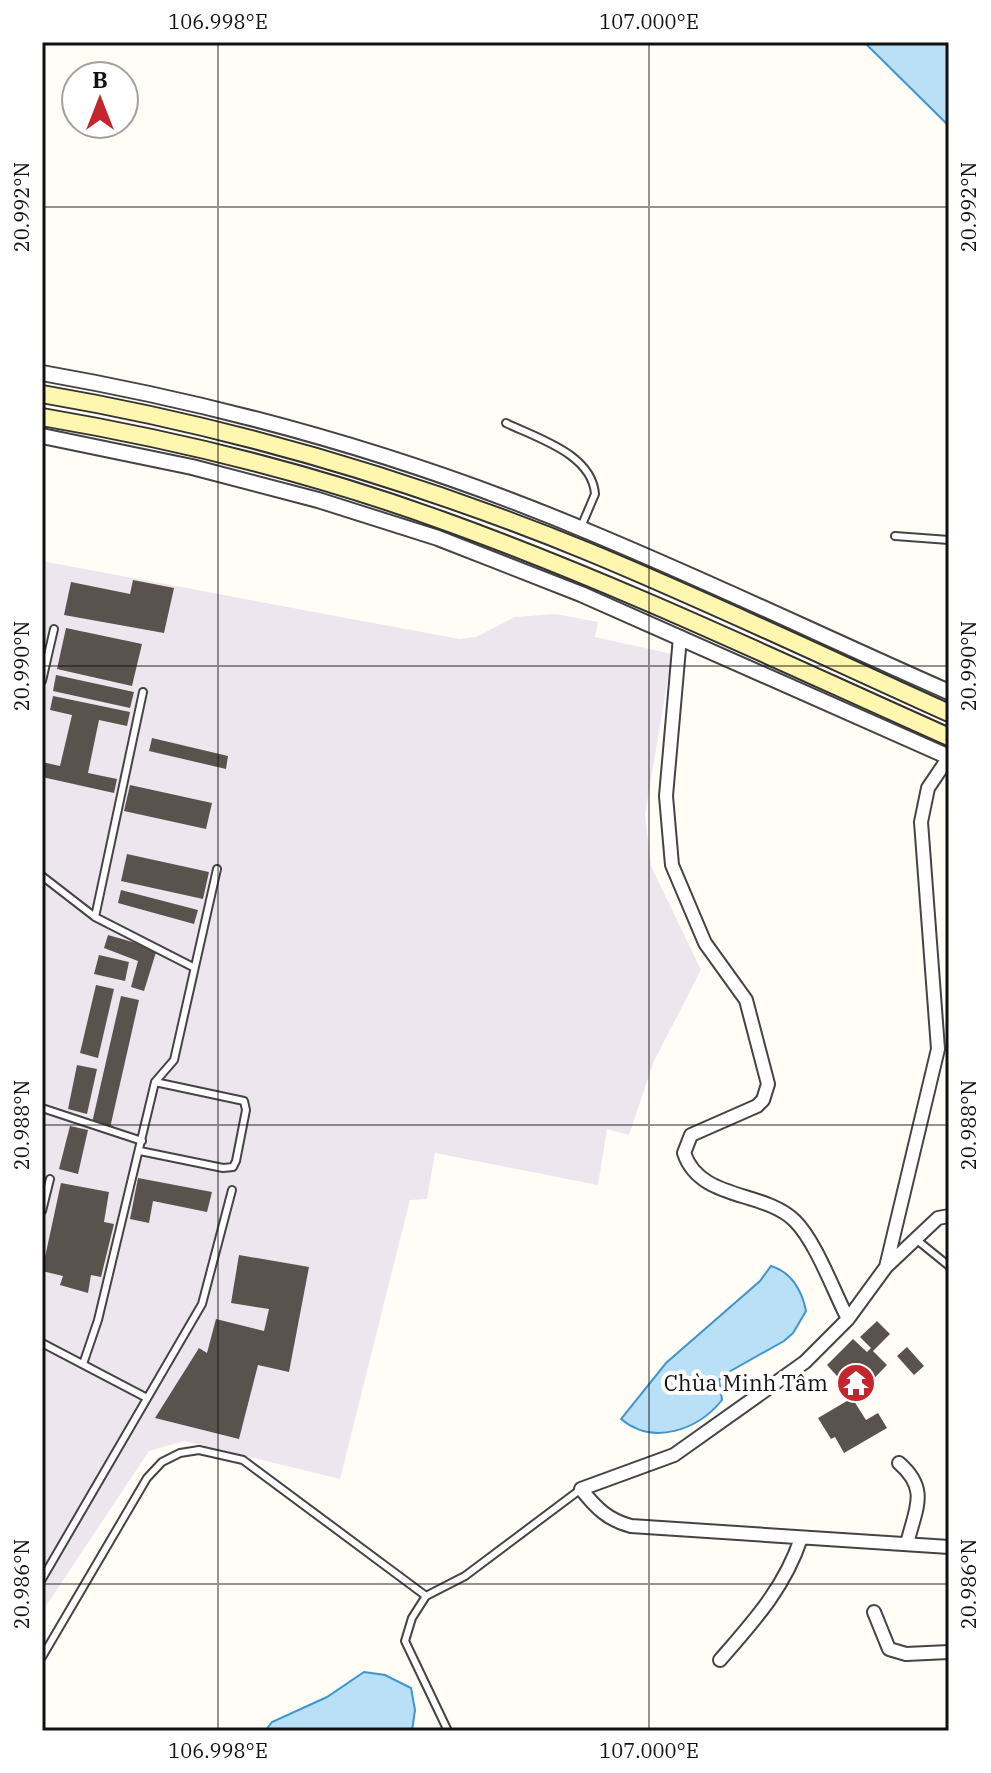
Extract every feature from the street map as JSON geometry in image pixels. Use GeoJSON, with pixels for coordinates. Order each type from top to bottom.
{"type":"FeatureCollection","features":[{"type":"Feature","properties":{"kind":"main road"},"geometry":{"type":"LineString","coordinates":[[42,394],[194,424],[320,457],[440,496],[589,552],[949,713]]}},
{"type":"Feature","properties":{"kind":"main road"},"geometry":{"type":"LineString","coordinates":[[42,417],[193,448],[319,481],[440,519],[585,575],[949,737]]}},
{"type":"Feature","properties":{"kind":"street"},"geometry":{"type":"LineString","coordinates":[[42,373],[193,404],[319,437],[440,475],[580,528],[949,692]]}},
{"type":"Feature","properties":{"kind":"street"},"geometry":{"type":"LineString","coordinates":[[42,436],[192,467],[318,500],[438,538],[581,594],[949,757],[928,788],[921,822],[938,1049],[886,1267]]}},
{"type":"Feature","properties":{"kind":"street"},"geometry":{"type":"LineString","coordinates":[[680,637],[666,796],[672,865],[705,943],[746,1000],[768,1084],[763,1100],[757,1106],[691,1135],[684,1153],[688,1164],[707,1183],[794,1220],[848,1319]]}},
{"type":"Feature","properties":{"kind":"street"},"geometry":{"type":"LineString","coordinates":[[949,1216],[938,1218],[914,1238],[886,1267],[848,1319],[805,1362],[674,1455],[581,1489],[597,1509],[615,1522],[631,1526],[949,1547]]}},
{"type":"Feature","properties":{"kind":"street"},"geometry":{"type":"LineString","coordinates":[[899,1463],[913,1475],[918,1493],[907,1544]]}},
{"type":"Feature","properties":{"kind":"street"},"geometry":{"type":"LineString","coordinates":[[720,1660],[769,1603],[791,1568],[801,1538]]}},
{"type":"Feature","properties":{"kind":"street"},"geometry":{"type":"LineString","coordinates":[[874,1612],[889,1649],[906,1654],[949,1652]]}},
{"type":"Feature","properties":{"kind":"lane"},"geometry":{"type":"LineString","coordinates":[[506,423],[553,446],[586,469],[595,494],[580,528]]}},
{"type":"Feature","properties":{"kind":"lane"},"geometry":{"type":"LineString","coordinates":[[895,536],[949,540]]}},
{"type":"Feature","properties":{"kind":"lane"},"geometry":{"type":"LineString","coordinates":[[42,681],[54,629]]}},
{"type":"Feature","properties":{"kind":"lane"},"geometry":{"type":"LineString","coordinates":[[95,917],[143,692]]}},
{"type":"Feature","properties":{"kind":"lane"},"geometry":{"type":"LineString","coordinates":[[83,1364],[98,1320],[155,1082],[174,1060],[217,869]]}},
{"type":"Feature","properties":{"kind":"lane"},"geometry":{"type":"LineString","coordinates":[[42,876],[95,917],[193,967]]}},
{"type":"Feature","properties":{"kind":"lane"},"geometry":{"type":"LineString","coordinates":[[140,1151],[223,1168],[233,1167],[236,1161],[246,1110],[244,1101],[155,1082]]}},
{"type":"Feature","properties":{"kind":"lane"},"geometry":{"type":"LineString","coordinates":[[42,1108],[142,1141]]}},
{"type":"Feature","properties":{"kind":"lane"},"geometry":{"type":"LineString","coordinates":[[43,1207],[50,1179]]}},
{"type":"Feature","properties":{"kind":"lane"},"geometry":{"type":"LineString","coordinates":[[42,1579],[202,1304],[232,1190]]}},
{"type":"Feature","properties":{"kind":"lane"},"geometry":{"type":"LineString","coordinates":[[914,1238],[949,1266]]}},
{"type":"Feature","properties":{"kind":"lane"},"geometry":{"type":"LineString","coordinates":[[42,1343],[147,1398]]}},
{"type":"Feature","properties":{"kind":"lane"},"geometry":{"type":"LineString","coordinates":[[42,1657],[147,1478],[162,1462],[189,1451],[219,1453],[243,1460],[426,1596]]}},
{"type":"Feature","properties":{"kind":"lane"},"geometry":{"type":"LineString","coordinates":[[448,1731],[405,1641],[412,1618],[426,1596],[465,1576],[581,1489]]}},
{"type":"Feature","properties":{"kind":"shaded area"},"geometry":{"type":"Polygon","coordinates":[[[42,561],[459,639],[476,637],[515,617],[555,614],[598,622],[595,637],[672,654],[645,815],[651,866],[701,970],[654,1061],[629,1135],[607,1129],[598,1185],[435,1153],[427,1199],[410,1200],[340,1479],[184,1441],[149,1451],[42,1612],[42,561]]]}},
{"type":"Feature","properties":{"kind":"water"},"geometry":{"type":"Polygon","coordinates":[[[864,42],[949,42],[949,126],[864,42]]]}},
{"type":"Feature","properties":{"kind":"water"},"geometry":{"type":"Polygon","coordinates":[[[771,1266],[790,1277],[804,1303],[806,1311],[793,1333],[719,1380],[722,1400],[712,1411],[688,1426],[661,1433],[647,1432],[621,1419],[666,1363],[760,1281],[771,1266]]]}},
{"type":"Feature","properties":{"kind":"water"},"geometry":{"type":"Polygon","coordinates":[[[364,1672],[385,1675],[411,1688],[415,1710],[412,1731],[265,1731],[272,1722],[327,1697],[364,1672]]]}},
{"type":"Feature","properties":{"kind":"building"},"geometry":{"type":"Polygon","coordinates":[[[133,580],[174,588],[164,633],[64,615],[71,582],[130,594],[133,580]]]}},
{"type":"Feature","properties":{"kind":"building"},"geometry":{"type":"Polygon","coordinates":[[[66,628],[142,644],[132,686],[57,669],[66,628]]]}},
{"type":"Feature","properties":{"kind":"building"},"geometry":{"type":"Polygon","coordinates":[[[56,675],[134,692],[130,708],[53,691],[56,675]]]}},
{"type":"Feature","properties":{"kind":"building"},"geometry":{"type":"Polygon","coordinates":[[[53,696],[130,712],[127,726],[99,720],[88,773],[117,779],[114,793],[42,777],[42,762],[60,766],[72,715],[50,710],[53,696]]]}},
{"type":"Feature","properties":{"kind":"building"},"geometry":{"type":"Polygon","coordinates":[[[152,738],[228,756],[226,769],[149,751],[152,738]]]}},
{"type":"Feature","properties":{"kind":"building"},"geometry":{"type":"Polygon","coordinates":[[[130,785],[212,803],[206,829],[124,811],[130,785]]]}},
{"type":"Feature","properties":{"kind":"building"},"geometry":{"type":"Polygon","coordinates":[[[127,854],[209,872],[203,899],[121,881],[127,854]]]}},
{"type":"Feature","properties":{"kind":"building"},"geometry":{"type":"Polygon","coordinates":[[[121,890],[198,910],[194,924],[118,903],[121,890]]]}},
{"type":"Feature","properties":{"kind":"building"},"geometry":{"type":"Polygon","coordinates":[[[108,935],[157,949],[144,991],[131,987],[138,961],[104,948],[108,935]]]}},
{"type":"Feature","properties":{"kind":"building"},"geometry":{"type":"Polygon","coordinates":[[[99,955],[129,962],[125,981],[94,974],[99,955]]]}},
{"type":"Feature","properties":{"kind":"building"},"geometry":{"type":"Polygon","coordinates":[[[96,985],[114,989],[98,1058],[80,1053],[96,985]]]}},
{"type":"Feature","properties":{"kind":"building"},"geometry":{"type":"Polygon","coordinates":[[[121,996],[139,1000],[110,1128],[92,1123],[121,996]]]}},
{"type":"Feature","properties":{"kind":"building"},"geometry":{"type":"Polygon","coordinates":[[[77,1065],[97,1069],[87,1114],[68,1109],[77,1065]]]}},
{"type":"Feature","properties":{"kind":"building"},"geometry":{"type":"Polygon","coordinates":[[[70,1126],[88,1130],[78,1174],[59,1169],[70,1126]]]}},
{"type":"Feature","properties":{"kind":"building"},"geometry":{"type":"Polygon","coordinates":[[[138,1178],[212,1192],[207,1212],[153,1201],[149,1223],[130,1219],[138,1178]]]}},
{"type":"Feature","properties":{"kind":"building"},"geometry":{"type":"Polygon","coordinates":[[[61,1183],[109,1192],[104,1222],[114,1224],[101,1277],[91,1275],[88,1293],[60,1285],[63,1276],[42,1271],[61,1183]]]}},
{"type":"Feature","properties":{"kind":"building"},"geometry":{"type":"Polygon","coordinates":[[[239,1255],[309,1267],[289,1372],[258,1365],[239,1439],[155,1418],[199,1348],[207,1353],[216,1319],[264,1331],[269,1309],[231,1303],[239,1255]]]}},
{"type":"Feature","properties":{"kind":"building"},"geometry":{"type":"Polygon","coordinates":[[[877,1321],[890,1334],[873,1351],[887,1365],[856,1397],[827,1365],[853,1339],[867,1352],[871,1348],[860,1337],[877,1321]]]}},
{"type":"Feature","properties":{"kind":"building"},"geometry":{"type":"Polygon","coordinates":[[[907,1347],[924,1366],[914,1375],[897,1356],[907,1347]]]}},
{"type":"Feature","properties":{"kind":"building"},"geometry":{"type":"Polygon","coordinates":[[[852,1398],[866,1420],[878,1413],[887,1428],[844,1453],[818,1418],[852,1398]]]}},
{"type":"Feature","properties":{"kind":"place","name":"Chùa Minh Tâm"},"geometry":{"type":"Point","coordinates":[856,1383]}}]}
